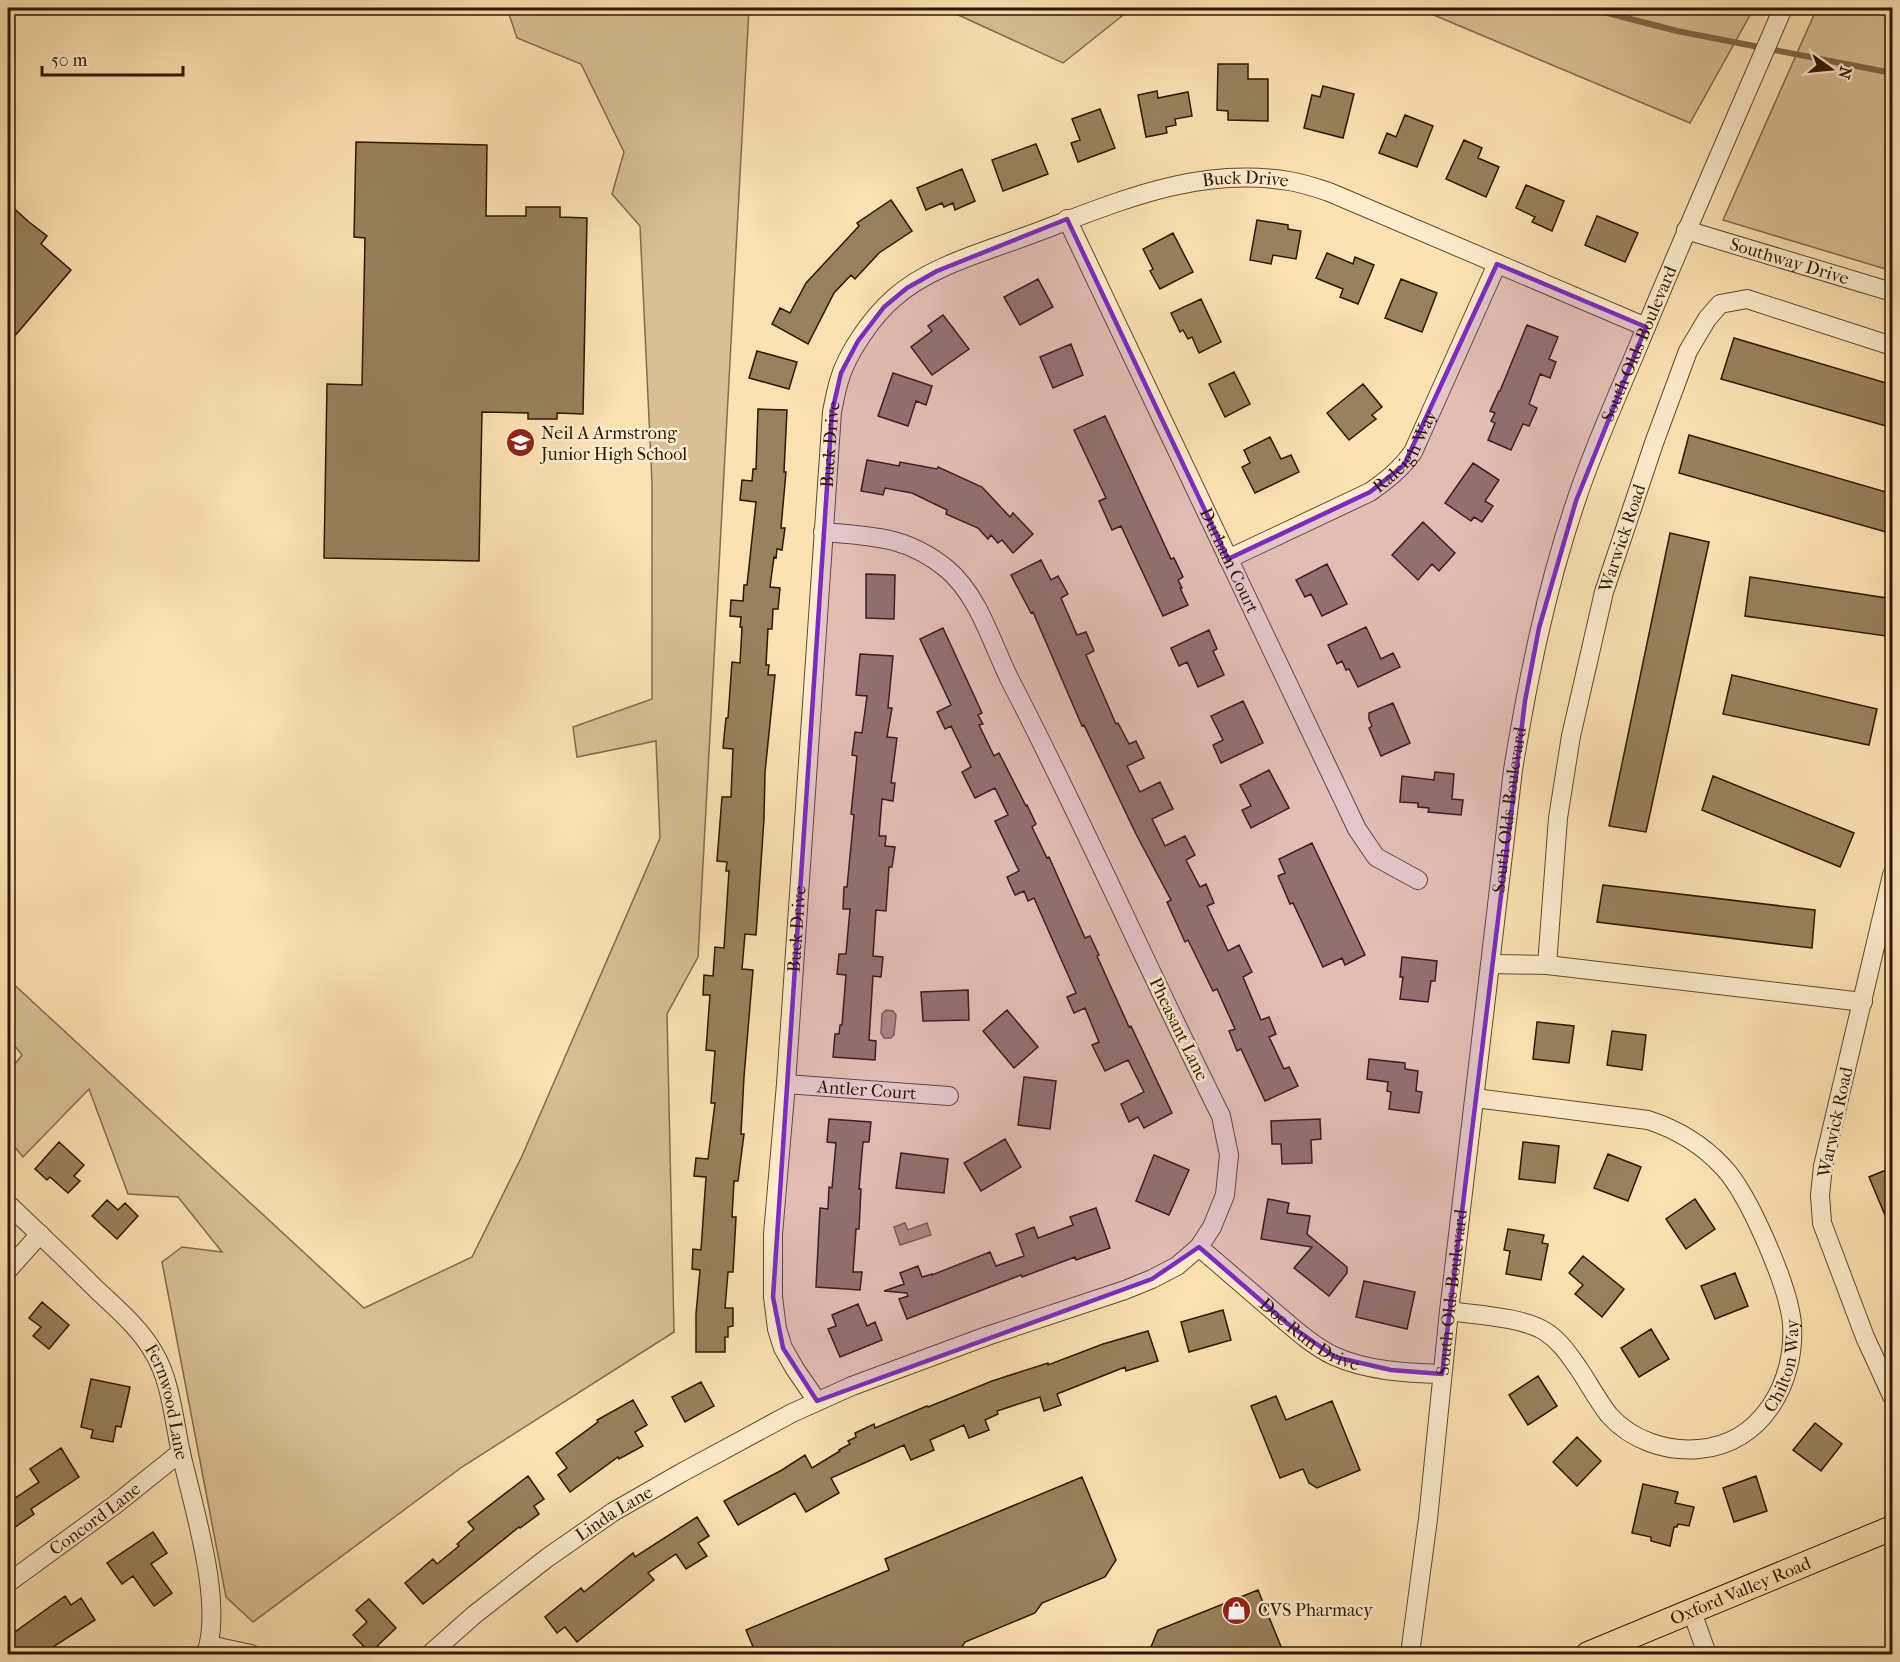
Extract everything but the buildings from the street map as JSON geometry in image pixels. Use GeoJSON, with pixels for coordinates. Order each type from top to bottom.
{"type":"FeatureCollection","features":[{"type":"Feature","properties":{"kind":"main road","name":"Oxford Valley Road"},"geometry":{"type":"LineString","coordinates":[[1588,1654],[1893,1528]]}},
{"type":"Feature","properties":{"kind":"street","name":"South Olds Boulevard"},"geometry":{"type":"LineString","coordinates":[[1410,1654],[1428,1519],[1449,1311],[1514,770],[1524,701],[1539,628],[1576,501],[1686,230],[1783,8]]}},
{"type":"Feature","properties":{"kind":"street","name":"Buck Drive"},"geometry":{"type":"LineString","coordinates":[[818,1401],[783,1348],[777,1329],[773,1297],[774,1234],[832,412],[838,382],[858,341],[884,307],[907,288],[937,271],[1107,204],[1187,182],[1253,177],[1290,181],[1338,196],[1646,327]]}},
{"type":"Feature","properties":{"kind":"street","name":"Durham Court"},"geometry":{"type":"LineString","coordinates":[[1066,219],[1358,829],[1376,857],[1418,880]]}},
{"type":"Feature","properties":{"kind":"street","name":"Southway Drive"},"geometry":{"type":"LineString","coordinates":[[1686,230],[1893,292]]}},
{"type":"Feature","properties":{"kind":"street","name":"Raleigh Way"},"geometry":{"type":"LineString","coordinates":[[1228,559],[1370,492],[1404,465],[1413,452],[1497,264]]}},
{"type":"Feature","properties":{"kind":"street","name":"Warwick Road"},"geometry":{"type":"LineString","coordinates":[[1546,965],[1558,818],[1571,735],[1604,592],[1688,351],[1719,303],[1747,299],[1893,346]]}},
{"type":"Feature","properties":{"kind":"street","name":"Pheasant Lane"},"geometry":{"type":"LineString","coordinates":[[818,1401],[976,1340],[1152,1279],[1177,1266],[1199,1247],[1212,1227],[1226,1195],[1229,1155],[1221,1116],[981,615],[966,590],[948,570],[926,553],[900,542],[823,532]]}},
{"type":"Feature","properties":{"kind":"street","name":"Warwick Road"},"geometry":{"type":"LineString","coordinates":[[1893,875],[1823,1166],[1820,1195],[1822,1223],[1864,1337],[1893,1396]]}},
{"type":"Feature","properties":{"kind":"street"},"geometry":{"type":"LineString","coordinates":[[1491,964],[1546,965],[1863,1002]]}},
{"type":"Feature","properties":{"kind":"street","name":"Antler Court"},"geometry":{"type":"LineString","coordinates":[[786,1084],[949,1096]]}},
{"type":"Feature","properties":{"kind":"street","name":"Chilton Way"},"geometry":{"type":"LineString","coordinates":[[1449,1311],[1533,1326],[1546,1332],[1564,1347],[1609,1414],[1621,1426],[1635,1436],[1671,1449],[1714,1447],[1729,1441],[1755,1425],[1774,1402],[1785,1377],[1791,1355],[1792,1325],[1788,1301],[1775,1266],[1746,1199],[1724,1168],[1707,1152],[1691,1140],[1661,1124],[1648,1120],[1475,1098]]}},
{"type":"Feature","properties":{"kind":"street","name":"Fernwood Lane"},"geometry":{"type":"LineString","coordinates":[[8,1204],[136,1327],[160,1364],[171,1401],[206,1562],[211,1609],[207,1650]]}},
{"type":"Feature","properties":{"kind":"street"},"geometry":{"type":"LineString","coordinates":[[8,1270],[40,1234]]}},
{"type":"Feature","properties":{"kind":"street","name":"Doe Run Drive"},"geometry":{"type":"LineString","coordinates":[[1199,1247],[1288,1324],[1335,1357],[1391,1370],[1442,1374]]}},
{"type":"Feature","properties":{"kind":"street","name":"Linda Lane"},"geometry":{"type":"LineString","coordinates":[[430,1654],[474,1615],[613,1512],[681,1473],[818,1401]]}},
{"type":"Feature","properties":{"kind":"street","name":"Concord Lane"},"geometry":{"type":"LineString","coordinates":[[8,1583],[116,1504],[181,1452]]}},
{"type":"Feature","properties":{"kind":"street"},"geometry":{"type":"LineString","coordinates":[[1692,1612],[1707,1654]]}},
{"type":"Feature","properties":{"kind":"street"},"geometry":{"type":"LineString","coordinates":[[207,1650],[251,1654]]}},
{"type":"Feature","properties":{"kind":"highlighted area"},"geometry":{"type":"Polygon","coordinates":[[[1067,219],[1228,559],[1370,492],[1404,465],[1497,264],[1646,327],[1576,501],[1539,628],[1525,701],[1442,1374],[1391,1370],[1335,1357],[1288,1324],[1199,1247],[1152,1279],[817,1401],[783,1348],[773,1297],[832,412],[841,373],[858,341],[884,307],[907,288],[937,271],[1067,219]]]}},
{"type":"Feature","properties":{"kind":"shaded area"},"geometry":{"type":"Polygon","coordinates":[[[507,8],[749,8],[698,957],[667,1014],[674,1332],[462,1467],[253,1622],[226,1597],[162,1262],[182,1247],[222,1252],[178,1197],[128,1194],[89,1089],[23,1157],[8,1139],[8,1073],[22,1055],[8,1037],[8,979],[364,1308],[472,1257],[522,1156],[660,838],[656,741],[577,757],[573,727],[652,699],[652,483],[640,226],[612,194],[624,152],[581,64],[517,38],[507,8]]]}},
{"type":"Feature","properties":{"kind":"shaded area"},"geometry":{"type":"Polygon","coordinates":[[[943,8],[1132,8],[1063,63],[943,8]]]}},
{"type":"Feature","properties":{"kind":"shaded area"},"geometry":{"type":"Polygon","coordinates":[[[1417,8],[1754,8],[1690,123],[1417,8]]]}},
{"type":"Feature","properties":{"kind":"shaded area"},"geometry":{"type":"Polygon","coordinates":[[[1817,8],[1892,8],[1892,271],[1723,220],[1817,8]]]}},
{"type":"Feature","properties":{"kind":"shaded area"},"geometry":{"type":"Polygon","coordinates":[[[886,1010],[893,1011],[896,1015],[894,1035],[891,1038],[884,1038],[881,1033],[882,1014],[886,1010]]]}},
{"type":"Feature","properties":{"kind":"shaded area"},"geometry":{"type":"Polygon","coordinates":[[[905,1223],[908,1230],[927,1223],[931,1235],[900,1245],[894,1227],[905,1223]]]}},
{"type":"Feature","properties":{"kind":"waterway"},"geometry":{"type":"LineString","coordinates":[[1588,8],[1677,31],[1892,73]]}},
{"type":"Feature","properties":{"kind":"place","name":"Neil A Armstrong Junior High School"},"geometry":{"type":"Point","coordinates":[520,443]}},
{"type":"Feature","properties":{"kind":"place","name":"CVS Pharmacy"},"geometry":{"type":"Point","coordinates":[1237,1610]}}]}
